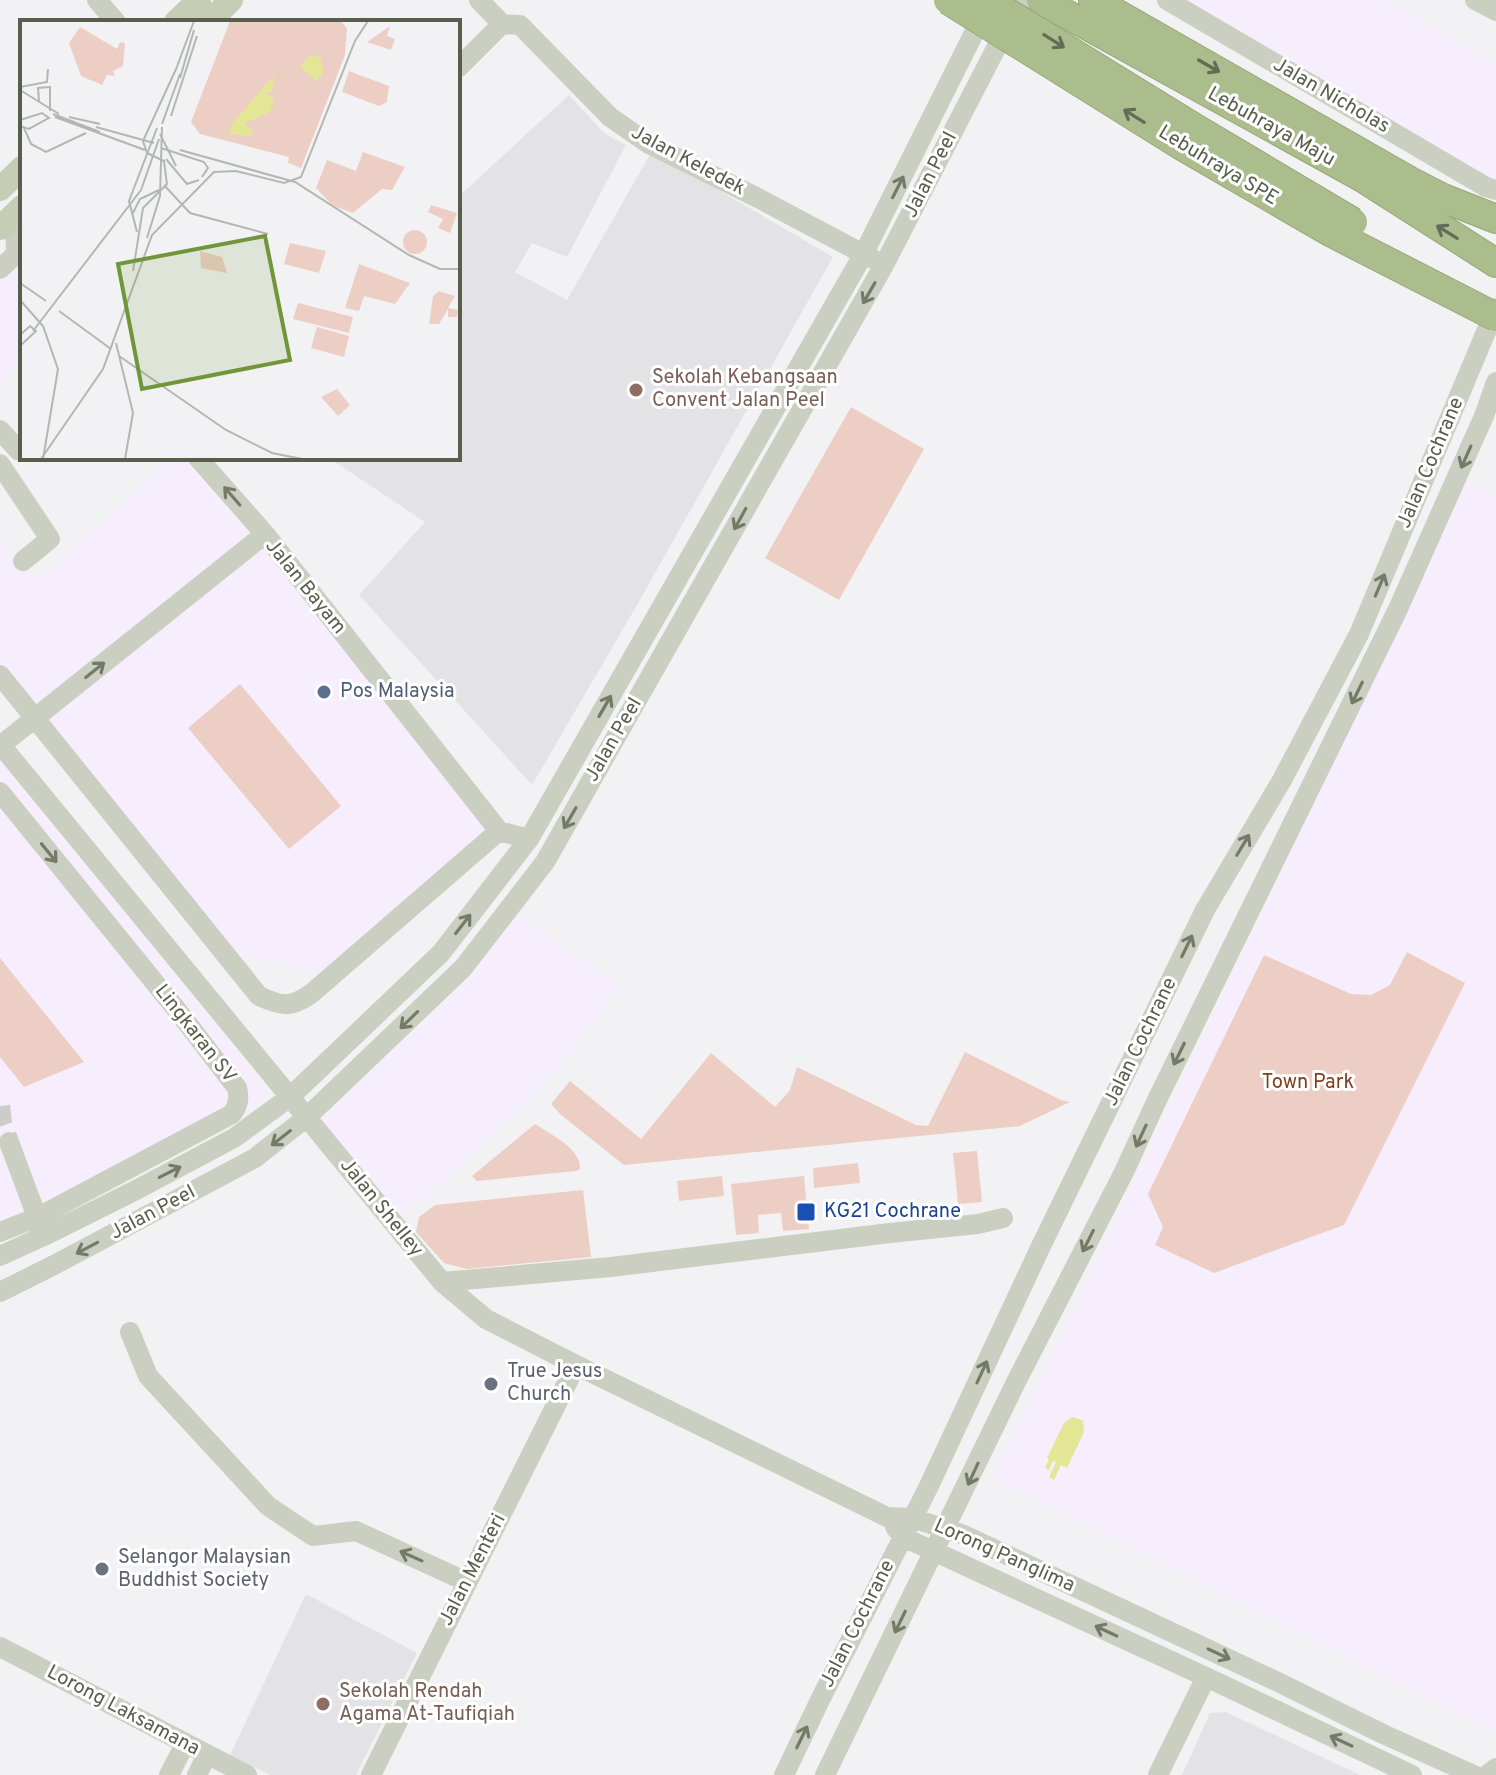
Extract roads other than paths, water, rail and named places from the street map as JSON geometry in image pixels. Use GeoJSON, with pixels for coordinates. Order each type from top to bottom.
{"type":"FeatureCollection","features":[{"type":"Feature","properties":{"kind":"highway","name":"Lebuhraya SPE"},"geometry":{"type":"LineString","coordinates":[[948,0],[1182,146],[1332,233],[1496,317]]}},
{"type":"Feature","properties":{"kind":"highway","name":"Lebuhraya SPE"},"geometry":{"type":"LineString","coordinates":[[989,0],[1339,215],[1496,297]]}},
{"type":"Feature","properties":{"kind":"highway","name":"Lebuhraya Maju"},"geometry":{"type":"LineString","coordinates":[[1041,0],[1363,178],[1496,263]]}},
{"type":"Feature","properties":{"kind":"highway","name":"Lebuhraya Maju"},"geometry":{"type":"LineString","coordinates":[[1093,0],[1410,181],[1496,219]]}},
{"type":"Feature","properties":{"kind":"main road"},"geometry":{"type":"LineString","coordinates":[[177,20],[199,0]]}},
{"type":"Feature","properties":{"kind":"main road"},"geometry":{"type":"LineString","coordinates":[[211,20],[231,0]]}},
{"type":"Feature","properties":{"kind":"main road"},"geometry":{"type":"LineString","coordinates":[[0,189],[20,170]]}},
{"type":"Feature","properties":{"kind":"street"},"geometry":{"type":"LineString","coordinates":[[97,0],[114,20]]}},
{"type":"Feature","properties":{"kind":"street","name":"Jalan Keledek"},"geometry":{"type":"LineString","coordinates":[[479,0],[502,24],[520,25],[610,117],[649,144],[884,265]]}},
{"type":"Feature","properties":{"kind":"street","name":"Jalan Peel"},"geometry":{"type":"LineString","coordinates":[[0,1256],[41,1227],[138,1189],[205,1155],[253,1124],[290,1097],[441,953],[529,839],[864,253],[942,101],[989,0]]}},
{"type":"Feature","properties":{"kind":"street","name":"Jalan Peel"},"geometry":{"type":"LineString","coordinates":[[0,1292],[255,1158],[307,1117],[463,968],[545,862],[884,265],[1021,0]]}},
{"type":"Feature","properties":{"kind":"street","name":"Jalan Nicholas"},"geometry":{"type":"LineString","coordinates":[[1167,0],[1486,187],[1496,190]]}},
{"type":"Feature","properties":{"kind":"street"},"geometry":{"type":"LineString","coordinates":[[1475,0],[1496,11]]}},
{"type":"Feature","properties":{"kind":"street"},"geometry":{"type":"LineString","coordinates":[[460,66],[502,24]]}},
{"type":"Feature","properties":{"kind":"street"},"geometry":{"type":"LineString","coordinates":[[960,59],[984,72]]}},
{"type":"Feature","properties":{"kind":"street"},"geometry":{"type":"LineString","coordinates":[[0,269],[16,254],[12,216]]}},
{"type":"Feature","properties":{"kind":"street","name":"Jalan Cochrane"},"geometry":{"type":"LineString","coordinates":[[784,1775],[928,1488],[1031,1267],[1205,910],[1282,780],[1359,634],[1496,308]]}},
{"type":"Feature","properties":{"kind":"street","name":"Jalan Cochrane"},"geometry":{"type":"LineString","coordinates":[[825,1775],[1392,622],[1484,416],[1496,382]]}},
{"type":"Feature","properties":{"kind":"street"},"geometry":{"type":"LineString","coordinates":[[0,430],[20,450],[1,465],[50,539],[23,561]]}},
{"type":"Feature","properties":{"kind":"street"},"geometry":{"type":"LineString","coordinates":[[200,460],[265,534]]}},
{"type":"Feature","properties":{"kind":"street","name":"Jalan Bayam"},"geometry":{"type":"LineString","coordinates":[[0,745],[265,534],[499,831]]}},
{"type":"Feature","properties":{"kind":"street"},"geometry":{"type":"LineString","coordinates":[[0,675],[259,996],[286,1006],[312,993],[499,831],[529,839]]}},
{"type":"Feature","properties":{"kind":"street","name":"Jalan Shelley"},"geometry":{"type":"LineString","coordinates":[[0,745],[442,1282],[486,1319],[887,1517]]}},
{"type":"Feature","properties":{"kind":"street","name":"Lingkaran SV"},"geometry":{"type":"LineString","coordinates":[[0,792],[177,1010],[237,1088],[239,1096],[232,1114],[41,1227],[0,1232]]}},
{"type":"Feature","properties":{"kind":"street"},"geometry":{"type":"LineString","coordinates":[[253,1124],[264,1106],[267,1086],[265,1067]]}},
{"type":"Feature","properties":{"kind":"street"},"geometry":{"type":"LineString","coordinates":[[9,1142],[41,1227]]}},
{"type":"Feature","properties":{"kind":"street"},"geometry":{"type":"LineString","coordinates":[[138,1189],[150,1214]]}},
{"type":"Feature","properties":{"kind":"street"},"geometry":{"type":"LineString","coordinates":[[442,1282],[611,1267],[978,1224],[1003,1218]]}},
{"type":"Feature","properties":{"kind":"street"},"geometry":{"type":"LineString","coordinates":[[130,1332],[148,1376],[268,1506],[313,1536],[356,1531],[467,1582]]}},
{"type":"Feature","properties":{"kind":"street","name":"Jalan Menteri"},"geometry":{"type":"LineString","coordinates":[[371,1775],[576,1365]]}},
{"type":"Feature","properties":{"kind":"street","name":"Lorong Panglima"},"geometry":{"type":"LineString","coordinates":[[887,1517],[912,1518],[977,1541],[1383,1734],[1487,1773]]}},
{"type":"Feature","properties":{"kind":"street","name":"Lorong Panglima"},"geometry":{"type":"LineString","coordinates":[[887,1517],[903,1537],[1412,1775]]}},
{"type":"Feature","properties":{"kind":"street","name":"Lorong Laksamana"},"geometry":{"type":"LineString","coordinates":[[0,1647],[247,1775]]}},
{"type":"Feature","properties":{"kind":"street"},"geometry":{"type":"LineString","coordinates":[[1158,1775],[1206,1677]]}},
{"type":"Feature","properties":{"kind":"street"},"geometry":{"type":"LineString","coordinates":[[169,1775],[185,1744]]}},
{"type":"Feature","properties":{"kind":"street"},"geometry":{"type":"LineString","coordinates":[[197,1775],[207,1755]]}},
{"type":"Feature","properties":{"kind":"tunnel"},"geometry":{"type":"LineString","coordinates":[[0,1106],[9,1142]]}},
{"type":"Feature","properties":{"kind":"place","name":"Sekolah Kebangsaan Convent Jalan Peel"},"geometry":{"type":"Point","coordinates":[636,390]}},
{"type":"Feature","properties":{"kind":"place","name":"Pos Malaysia"},"geometry":{"type":"Point","coordinates":[324,692]}},
{"type":"Feature","properties":{"kind":"place","name":"KG21 Cochrane"},"geometry":{"type":"Point","coordinates":[806,1212]}},
{"type":"Feature","properties":{"kind":"place","name":"True Jesus Church"},"geometry":{"type":"Point","coordinates":[491,1384]}},
{"type":"Feature","properties":{"kind":"place","name":"Selangor Malaysian Buddhist Society"},"geometry":{"type":"Point","coordinates":[102,1569]}},
{"type":"Feature","properties":{"kind":"place","name":"Sekolah Rendah Agama At-Taufiqiah"},"geometry":{"type":"Point","coordinates":[323,1704]}},
{"type":"Feature","properties":{"kind":"park label","name":"Town Park"},"geometry":{"type":"Point","coordinates":[1308,1083]}}]}
